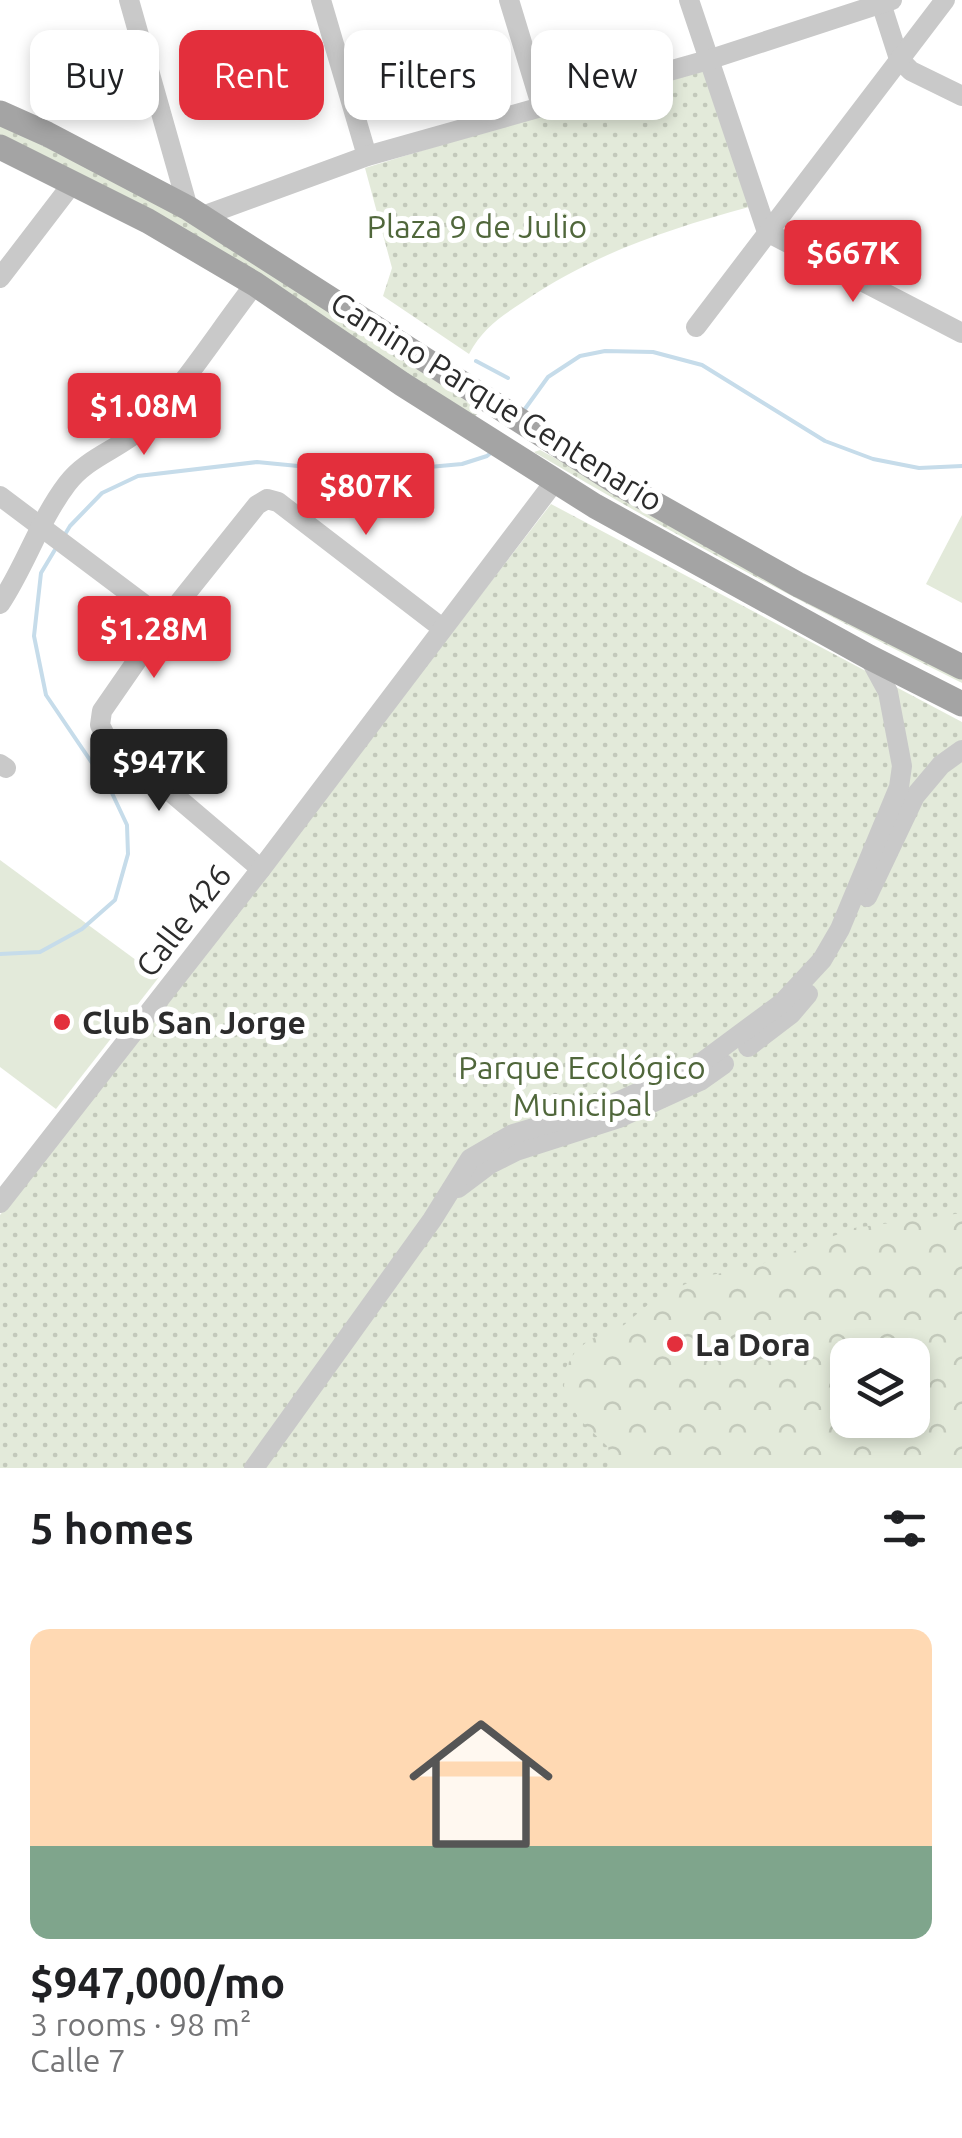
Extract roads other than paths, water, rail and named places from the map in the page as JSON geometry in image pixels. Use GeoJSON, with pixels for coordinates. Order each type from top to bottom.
{"type":"FeatureCollection","features":[{"type":"Feature","properties":{"kind":"main road","name":"Camino Parque Centenario"},"geometry":{"type":"LineString","coordinates":[[0,109],[194,212],[616,482],[797,584],[962,667]]}},
{"type":"Feature","properties":{"kind":"main road","name":"Camino Parque Centenario"},"geometry":{"type":"LineString","coordinates":[[0,147],[148,221],[255,284],[595,506],[962,704]]}},
{"type":"Feature","properties":{"kind":"street"},"geometry":{"type":"LineString","coordinates":[[129,0],[194,212],[531,108]]}},
{"type":"Feature","properties":{"kind":"street"},"geometry":{"type":"LineString","coordinates":[[321,0],[367,156]]}},
{"type":"Feature","properties":{"kind":"street"},"geometry":{"type":"LineString","coordinates":[[509,0],[531,72]]}},
{"type":"Feature","properties":{"kind":"street"},"geometry":{"type":"LineString","coordinates":[[689,0],[767,232],[962,334]]}},
{"type":"Feature","properties":{"kind":"street"},"geometry":{"type":"LineString","coordinates":[[696,327],[944,0]]}},
{"type":"Feature","properties":{"kind":"street"},"geometry":{"type":"LineString","coordinates":[[673,69],[884,1],[899,59],[911,71],[962,96]]}},
{"type":"Feature","properties":{"kind":"street"},"geometry":{"type":"LineString","coordinates":[[0,278],[72,184]]}},
{"type":"Feature","properties":{"kind":"street"},"geometry":{"type":"LineString","coordinates":[[0,604],[69,482],[85,465],[144,427],[255,284]]}},
{"type":"Feature","properties":{"kind":"street","name":"Calle 426"},"geometry":{"type":"LineString","coordinates":[[0,1203],[261,869],[442,628],[546,475]]}},
{"type":"Feature","properties":{"kind":"street"},"geometry":{"type":"LineString","coordinates":[[0,496],[166,620]]}},
{"type":"Feature","properties":{"kind":"street"},"geometry":{"type":"LineString","coordinates":[[261,869],[106,737],[100,725],[102,712],[166,620],[258,505],[267,500],[278,502],[442,628]]}},
{"type":"Feature","properties":{"kind":"street"},"geometry":{"type":"LineString","coordinates":[[841,938],[899,787],[902,766],[888,692],[870,657]]}},
{"type":"Feature","properties":{"kind":"street"},"geometry":{"type":"LineString","coordinates":[[254,1468],[448,1196],[470,1159],[513,1134],[621,1108],[738,1046],[841,938],[915,796],[941,765],[962,750]]}},
{"type":"Feature","properties":{"kind":"waterway"},"geometry":{"type":"LineString","coordinates":[[522,413],[548,377],[580,356],[605,351],[653,352],[702,365],[825,441],[873,459],[919,468],[962,466]]}},
{"type":"Feature","properties":{"kind":"waterway"},"geometry":{"type":"LineString","coordinates":[[476,361],[508,378]]}},
{"type":"Feature","properties":{"kind":"waterway"},"geometry":{"type":"LineString","coordinates":[[64,536],[102,493],[138,476],[257,462],[349,471],[429,467],[462,464],[492,452]]}},
{"type":"Feature","properties":{"kind":"waterway"},"geometry":{"type":"LineString","coordinates":[[0,954],[40,952],[82,929],[115,900],[128,854],[127,825],[111,791],[46,695],[34,636],[41,573],[56,548]]}},
{"type":"Feature","properties":{"kind":"place","name":"Club San Jorge"},"geometry":{"type":"Point","coordinates":[62,1022]}},
{"type":"Feature","properties":{"kind":"place","name":"La Dora"},"geometry":{"type":"Point","coordinates":[675,1344]}},
{"type":"Feature","properties":{"kind":"park label","name":"Plaza 9 de Julio"},"geometry":{"type":"Point","coordinates":[477,226]}},
{"type":"Feature","properties":{"kind":"park label","name":"Parque Ecológico Municipal"},"geometry":{"type":"Point","coordinates":[582,1086]}}]}
